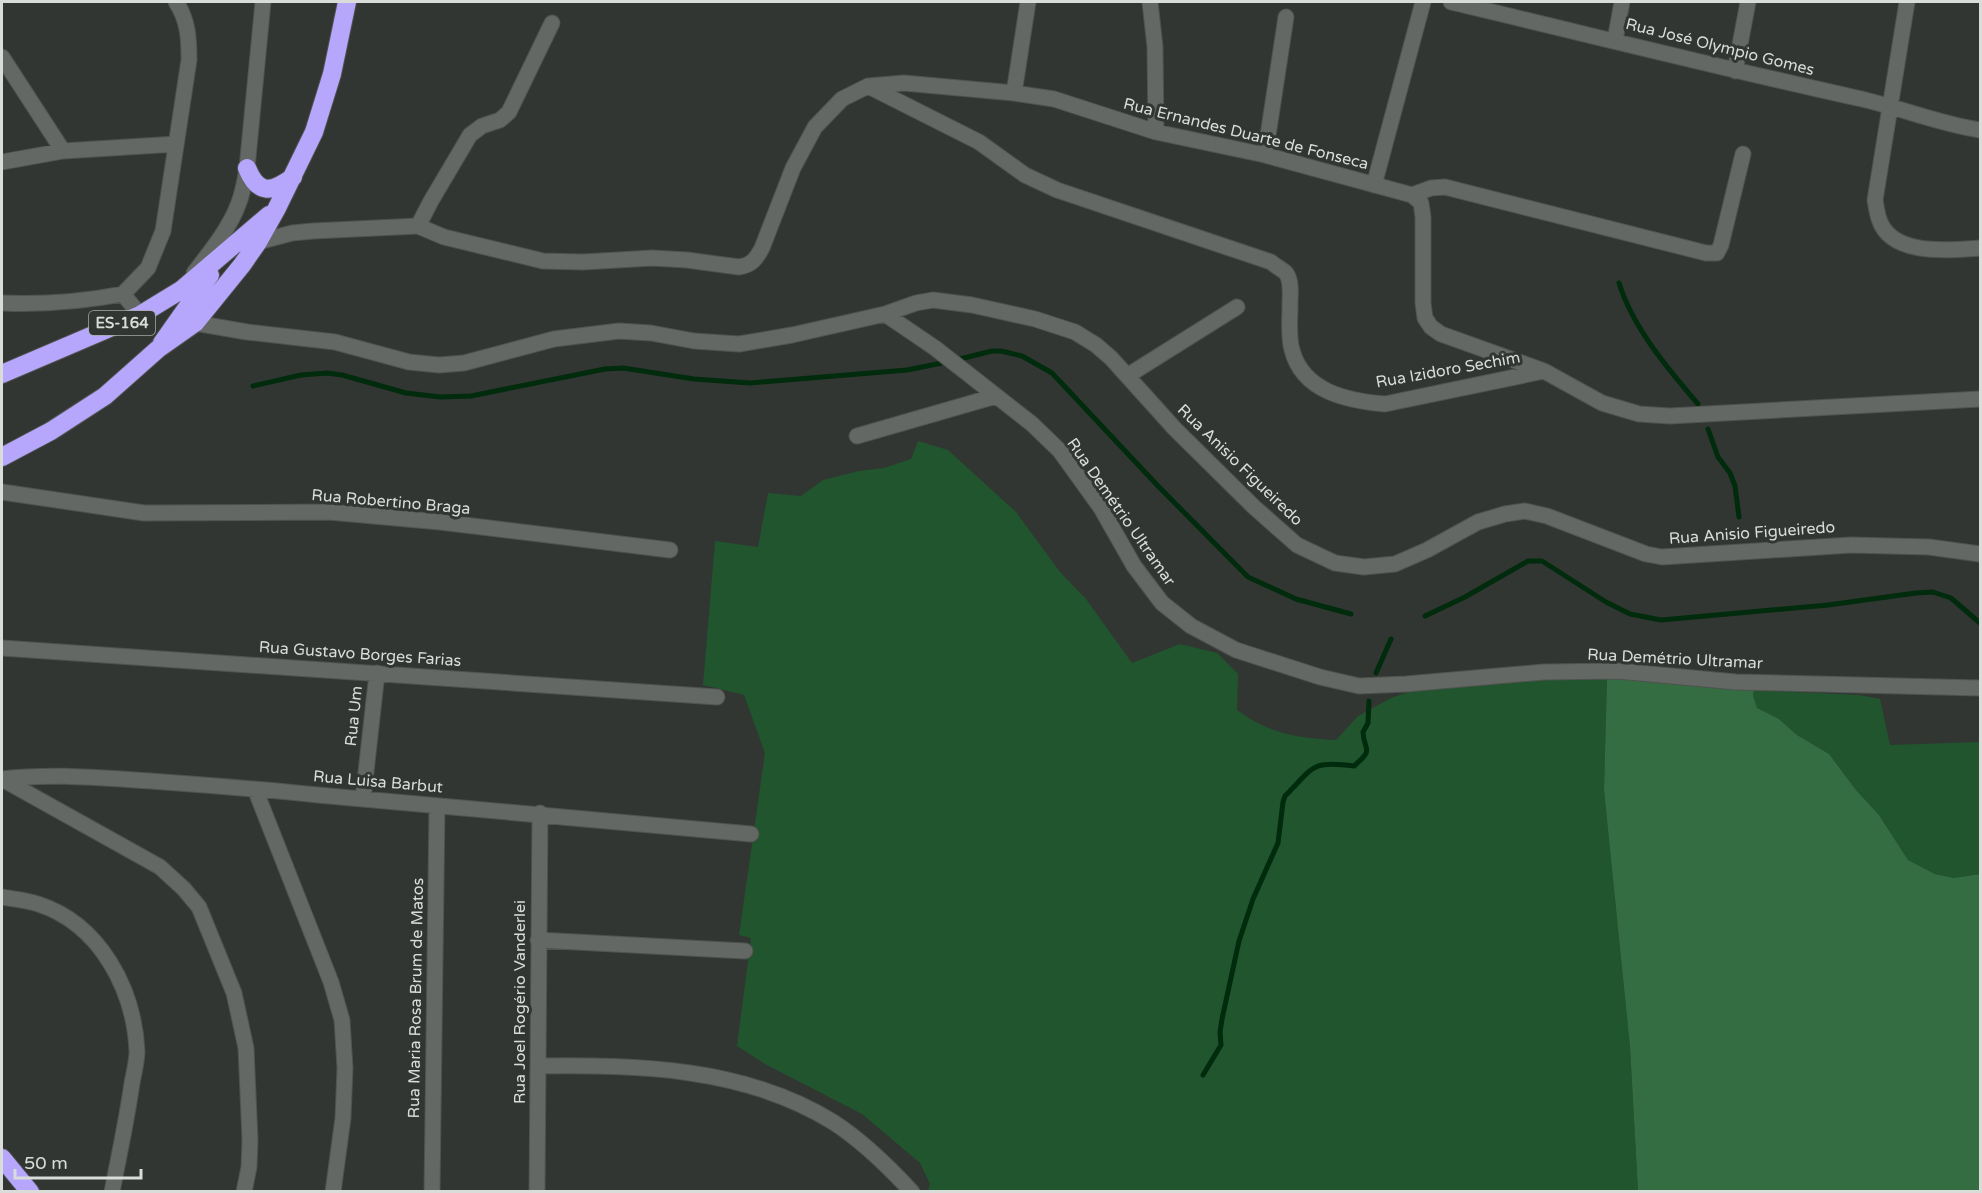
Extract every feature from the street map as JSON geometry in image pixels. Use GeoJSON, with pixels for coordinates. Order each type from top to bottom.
{"type":"FeatureCollection","features":[{"type":"Feature","properties":{"kind":"highway","name":"ES-164"},"geometry":{"type":"LineString","coordinates":[[2,457],[51,431],[105,396],[158,349],[195,323],[258,242],[314,132],[332,74],[347,2]]}},
{"type":"Feature","properties":{"kind":"highway"},"geometry":{"type":"LineString","coordinates":[[247,168],[252,181],[267,189],[282,185],[293,177]]}},
{"type":"Feature","properties":{"kind":"highway","name":"ES-164"},"geometry":{"type":"LineString","coordinates":[[2,374],[140,315],[181,290],[277,208]]}},
{"type":"Feature","properties":{"kind":"highway"},"geometry":{"type":"LineString","coordinates":[[158,349],[171,327],[229,249]]}},
{"type":"Feature","properties":{"kind":"highway"},"geometry":{"type":"LineString","coordinates":[[2,1158],[30,1191]]}},
{"type":"Feature","properties":{"kind":"street"},"geometry":{"type":"LineString","coordinates":[[2,303],[34,305],[81,302],[123,294],[148,268],[163,231],[189,60],[189,38],[184,13],[176,2]]}},
{"type":"Feature","properties":{"kind":"street"},"geometry":{"type":"LineString","coordinates":[[229,249],[247,168],[263,2]]}},
{"type":"Feature","properties":{"kind":"street"},"geometry":{"type":"LineString","coordinates":[[1014,93],[1028,2]]}},
{"type":"Feature","properties":{"kind":"street"},"geometry":{"type":"LineString","coordinates":[[1150,2],[1155,47],[1156,132]]}},
{"type":"Feature","properties":{"kind":"street"},"geometry":{"type":"LineString","coordinates":[[1374,185],[1423,2]]}},
{"type":"Feature","properties":{"kind":"street","name":"Rua José Olympio Gomes"},"geometry":{"type":"LineString","coordinates":[[1451,2],[1735,71],[1889,105],[1962,128],[1980,130]]}},
{"type":"Feature","properties":{"kind":"street"},"geometry":{"type":"LineString","coordinates":[[1615,40],[1622,2]]}},
{"type":"Feature","properties":{"kind":"street"},"geometry":{"type":"LineString","coordinates":[[1735,71],[1748,2]]}},
{"type":"Feature","properties":{"kind":"street"},"geometry":{"type":"LineString","coordinates":[[1907,2],[1875,200],[1879,220],[1890,236],[1910,245],[1931,250],[1980,248]]}},
{"type":"Feature","properties":{"kind":"street"},"geometry":{"type":"LineString","coordinates":[[1264,155],[1286,17]]}},
{"type":"Feature","properties":{"kind":"street"},"geometry":{"type":"LineString","coordinates":[[418,226],[470,135],[482,126],[500,120],[509,112],[552,23]]}},
{"type":"Feature","properties":{"kind":"street"},"geometry":{"type":"LineString","coordinates":[[2,57],[63,151]]}},
{"type":"Feature","properties":{"kind":"street","name":"Rua Ernandes Duarte de Fonseca"},"geometry":{"type":"LineString","coordinates":[[258,242],[292,233],[418,226],[444,237],[543,261],[583,262],[652,258],[747,266],[756,260],[762,248],[793,168],[815,127],[842,99],[868,86],[904,83],[1014,93],[1053,99],[1156,132],[1264,155],[1412,195]]}},
{"type":"Feature","properties":{"kind":"street","name":"Rua Izidoro Sechim"},"geometry":{"type":"LineString","coordinates":[[868,86],[979,142],[1025,175],[1057,190],[1271,262],[1286,273],[1290,288],[1291,350],[1302,371],[1318,386],[1358,402],[1384,404],[1544,371],[1602,403],[1639,414],[1670,416],[1980,399]]}},
{"type":"Feature","properties":{"kind":"street"},"geometry":{"type":"LineString","coordinates":[[2,162],[63,151],[176,144]]}},
{"type":"Feature","properties":{"kind":"street"},"geometry":{"type":"LineString","coordinates":[[1544,371],[1441,334],[1431,327],[1425,318],[1423,303],[1421,203],[1412,195],[1431,188],[1445,187],[1706,253],[1717,253],[1721,245],[1743,154]]}},
{"type":"Feature","properties":{"kind":"street"},"geometry":{"type":"LineString","coordinates":[[181,290],[216,243],[238,206]]}},
{"type":"Feature","properties":{"kind":"street"},"geometry":{"type":"LineString","coordinates":[[123,294],[140,315]]}},
{"type":"Feature","properties":{"kind":"street","name":"Rua Anisio Figueiredo"},"geometry":{"type":"LineString","coordinates":[[885,314],[916,303],[933,300],[972,305],[1035,319],[1075,332],[1095,345],[1127,376],[1175,429],[1254,507],[1297,545],[1335,563],[1364,567],[1395,564],[1427,550],[1478,522],[1505,513],[1525,511],[1547,516],[1646,554],[1662,557],[1851,545],[1929,547],[1980,554]]}},
{"type":"Feature","properties":{"kind":"street"},"geometry":{"type":"LineString","coordinates":[[1127,376],[1237,307]]}},
{"type":"Feature","properties":{"kind":"street"},"geometry":{"type":"LineString","coordinates":[[195,323],[247,332],[335,342],[410,362],[438,365],[464,363],[554,339],[619,331],[739,344],[792,335],[885,314]]}},
{"type":"Feature","properties":{"kind":"street","name":"Rua Demétrio Ultramar"},"geometry":{"type":"LineString","coordinates":[[885,314],[962,369],[1032,424],[1060,451],[1101,508],[1134,566],[1162,603],[1191,626],[1236,650],[1320,677],[1359,686],[1544,672],[1618,671],[1736,682],[1980,688]]}},
{"type":"Feature","properties":{"kind":"street"},"geometry":{"type":"LineString","coordinates":[[857,436],[996,396]]}},
{"type":"Feature","properties":{"kind":"street","name":"Rua Robertino Braga"},"geometry":{"type":"LineString","coordinates":[[2,492],[144,513],[329,512],[440,522],[670,550]]}},
{"type":"Feature","properties":{"kind":"street","name":"Rua Gustavo Borges Farias"},"geometry":{"type":"LineString","coordinates":[[2,648],[717,698]]}},
{"type":"Feature","properties":{"kind":"street","name":"Rua Um"},"geometry":{"type":"LineString","coordinates":[[363,799],[377,673]]}},
{"type":"Feature","properties":{"kind":"street","name":"Rua Luisa Barbut"},"geometry":{"type":"LineString","coordinates":[[2,779],[70,776],[255,789],[540,813],[751,834]]}},
{"type":"Feature","properties":{"kind":"street"},"geometry":{"type":"LineString","coordinates":[[2,779],[160,867],[184,889],[199,907],[234,993],[246,1048],[250,1140],[249,1167],[244,1191]]}},
{"type":"Feature","properties":{"kind":"street"},"geometry":{"type":"LineString","coordinates":[[255,789],[331,982],[342,1020],[345,1068],[343,1118],[333,1191]]}},
{"type":"Feature","properties":{"kind":"street","name":"Rua Maria Rosa Brum de Matos"},"geometry":{"type":"LineString","coordinates":[[432,1191],[437,806]]}},
{"type":"Feature","properties":{"kind":"street","name":"Rua Joel Rogério Vanderlei"},"geometry":{"type":"LineString","coordinates":[[537,1191],[540,813]]}},
{"type":"Feature","properties":{"kind":"street"},"geometry":{"type":"LineString","coordinates":[[2,897],[38,904],[63,916],[87,932],[110,959],[128,998],[137,1052],[112,1191]]}},
{"type":"Feature","properties":{"kind":"street"},"geometry":{"type":"LineString","coordinates":[[538,940],[745,951]]}},
{"type":"Feature","properties":{"kind":"street"},"geometry":{"type":"LineString","coordinates":[[538,1066],[661,1069],[718,1077],[780,1095],[834,1123],[869,1151],[912,1191]]}},
{"type":"Feature","properties":{"kind":"green space"},"geometry":{"type":"Polygon","coordinates":[[[918,441],[948,450],[1016,512],[1060,572],[1086,599],[1132,663],[1180,644],[1217,653],[1238,674],[1237,710],[1272,730],[1308,738],[1336,740],[1358,716],[1391,698],[1434,683],[1607,677],[1604,790],[1630,1047],[1638,1191],[928,1191],[930,1184],[920,1163],[862,1114],[765,1064],[737,1046],[751,938],[739,935],[765,753],[744,695],[703,685],[715,541],[758,547],[768,493],[801,496],[823,480],[859,471],[884,468],[911,459],[918,441]]]}},
{"type":"Feature","properties":{"kind":"green space"},"geometry":{"type":"Polygon","coordinates":[[[1607,677],[1754,690],[1753,696],[1757,708],[1779,719],[1797,735],[1829,754],[1856,790],[1879,815],[1908,860],[1935,874],[1954,878],[1980,874],[1980,1191],[1638,1191],[1630,1047],[1604,790],[1607,677]]]}},
{"type":"Feature","properties":{"kind":"green space"},"geometry":{"type":"Polygon","coordinates":[[[1754,690],[1859,695],[1880,699],[1890,745],[1980,742],[1980,874],[1955,878],[1935,874],[1908,860],[1879,815],[1856,790],[1829,754],[1797,735],[1779,719],[1756,708],[1754,690]]]}},
{"type":"Feature","properties":{"kind":"waterway"},"geometry":{"type":"LineString","coordinates":[[1619,283],[1642,332],[1698,404]]}},
{"type":"Feature","properties":{"kind":"waterway"},"geometry":{"type":"LineString","coordinates":[[956,360],[1001,351],[1022,356],[1052,373],[1158,486],[1248,577],[1296,599],[1351,614]]}},
{"type":"Feature","properties":{"kind":"waterway"},"geometry":{"type":"LineString","coordinates":[[253,386],[301,375],[327,373],[406,393],[440,397],[471,396],[605,369],[623,368],[694,379],[750,383],[907,370],[947,362]]}},
{"type":"Feature","properties":{"kind":"waterway"},"geometry":{"type":"LineString","coordinates":[[1708,429],[1718,457],[1730,473],[1735,486],[1739,517]]}},
{"type":"Feature","properties":{"kind":"waterway"},"geometry":{"type":"LineString","coordinates":[[1425,616],[1465,597],[1528,561],[1542,561],[1606,602],[1630,614],[1661,620],[1828,605],[1933,592],[1951,598],[1980,623]]}},
{"type":"Feature","properties":{"kind":"waterway"},"geometry":{"type":"LineString","coordinates":[[1376,673],[1391,639]]}},
{"type":"Feature","properties":{"kind":"waterway"},"geometry":{"type":"LineString","coordinates":[[1203,1075],[1221,1045],[1222,1019],[1239,941],[1253,899],[1278,843],[1285,796],[1314,768],[1329,764],[1354,766],[1364,756],[1367,750],[1363,732],[1368,723],[1369,701]]}}]}
